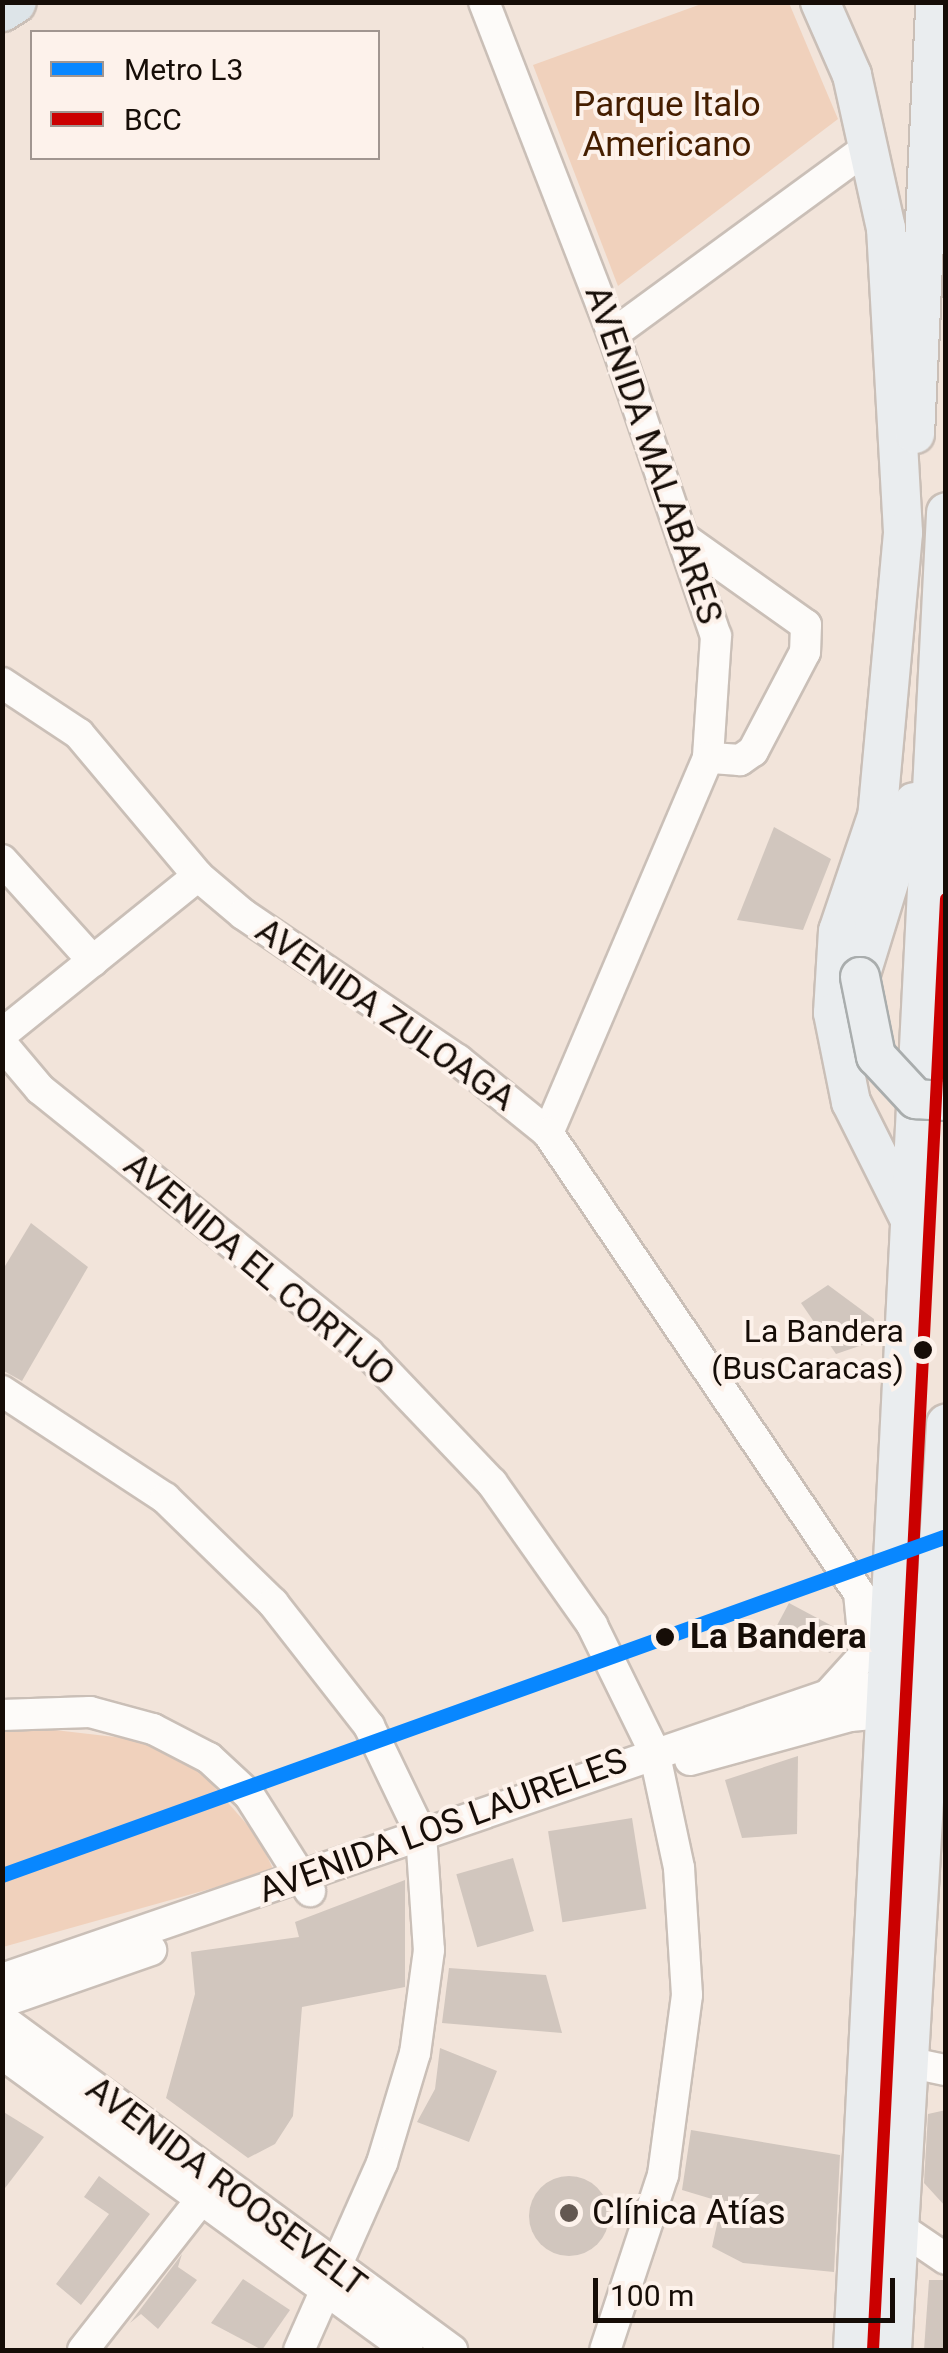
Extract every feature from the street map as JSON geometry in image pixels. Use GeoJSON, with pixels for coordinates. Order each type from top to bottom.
{"type":"FeatureCollection","features":[{"type":"Feature","properties":{"kind":"highway"},"geometry":{"type":"LineString","coordinates":[[2,10],[14,2]]}},
{"type":"Feature","properties":{"kind":"main road"},"geometry":{"type":"LineString","coordinates":[[820,2],[870,146],[893,306],[903,533]]}},
{"type":"Feature","properties":{"kind":"main road"},"geometry":{"type":"LineString","coordinates":[[911,1222],[851,1102],[833,1014],[838,931],[877,816],[890,708],[903,533],[925,356],[935,2]]}},
{"type":"Feature","properties":{"kind":"main road"},"geometry":{"type":"LineString","coordinates":[[853,2350],[946,512]]}},
{"type":"Feature","properties":{"kind":"main road"},"geometry":{"type":"LineString","coordinates":[[890,708],[908,752],[901,858]]}},
{"type":"Feature","properties":{"kind":"main road"},"geometry":{"type":"LineString","coordinates":[[936,729],[901,858],[860,977],[876,1056],[916,1098],[946,1101]]}},
{"type":"Feature","properties":{"kind":"main road"},"geometry":{"type":"LineString","coordinates":[[892,2350],[908,2062],[934,1716],[946,1424]]}},
{"type":"Feature","properties":{"kind":"street","name":"AVENIDA MALABARES"},"geometry":{"type":"LineString","coordinates":[[484,2],[613,334],[716,636],[708,758],[548,1133]]}},
{"type":"Feature","properties":{"kind":"street"},"geometry":{"type":"LineString","coordinates":[[613,334],[870,146]]}},
{"type":"Feature","properties":{"kind":"street"},"geometry":{"type":"LineString","coordinates":[[682,537],[806,625],[805,652],[753,751],[740,760],[708,758]]}},
{"type":"Feature","properties":{"kind":"street","name":"AVENIDA ZULOAGA"},"geometry":{"type":"LineString","coordinates":[[2,683],[79,734],[198,876],[301,962],[458,1060],[548,1133],[825,1536],[859,1592],[868,1638],[859,1666],[828,1694]]}},
{"type":"Feature","properties":{"kind":"street"},"geometry":{"type":"LineString","coordinates":[[2,860],[92,960]]}},
{"type":"Feature","properties":{"kind":"street"},"geometry":{"type":"LineString","coordinates":[[2,1034],[198,876]]}},
{"type":"Feature","properties":{"kind":"street","name":"AVENIDA EL CORTIJO"},"geometry":{"type":"LineString","coordinates":[[2,1044],[40,1089],[368,1352],[492,1484],[592,1626],[655,1760],[678,1868],[687,1995],[663,2175],[605,2350]]}},
{"type":"Feature","properties":{"kind":"street"},"geometry":{"type":"LineString","coordinates":[[2,1391],[166,1498],[273,1603],[369,1726],[423,1842],[429,1950],[415,2053],[332,2283],[299,2350]]}},
{"type":"Feature","properties":{"kind":"street","name":"AVENIDA ZULOAGA"},"geometry":{"type":"LineString","coordinates":[[825,1536],[891,1595]]}},
{"type":"Feature","properties":{"kind":"street","name":"AVENIDA LOS LAURELES"},"geometry":{"type":"LineString","coordinates":[[2,2002],[306,1884],[828,1694],[886,1702]]}},
{"type":"Feature","properties":{"kind":"street"},"geometry":{"type":"LineString","coordinates":[[886,1702],[934,1716]]}},
{"type":"Feature","properties":{"kind":"street","name":"AVENIDA LOS LAURELES"},"geometry":{"type":"LineString","coordinates":[[655,1760],[850,1716],[886,1702]]}},
{"type":"Feature","properties":{"kind":"street"},"geometry":{"type":"LineString","coordinates":[[2,1714],[90,1712],[153,1728],[209,1758],[249,1795],[306,1884]]}},
{"type":"Feature","properties":{"kind":"street","name":"AVENIDA LOS LAURELES"},"geometry":{"type":"LineString","coordinates":[[2,1979],[306,1884]]}},
{"type":"Feature","properties":{"kind":"street","name":"AVENIDA ROOSEVELT"},"geometry":{"type":"LineString","coordinates":[[2,2019],[207,2192]]}},
{"type":"Feature","properties":{"kind":"street","name":"AVENIDA ROOSEVELT"},"geometry":{"type":"LineString","coordinates":[[2,2054],[207,2192],[332,2283],[408,2350]]}},
{"type":"Feature","properties":{"kind":"street"},"geometry":{"type":"LineString","coordinates":[[908,2062],[946,2070]]}},
{"type":"Feature","properties":{"kind":"street"},"geometry":{"type":"LineString","coordinates":[[83,2350],[207,2192]]}},
{"type":"Feature","properties":{"kind":"street"},"geometry":{"type":"LineString","coordinates":[[899,2226],[946,2260]]}},
{"type":"Feature","properties":{"kind":"street","name":"AVENIDA ROOSEVELT"},"geometry":{"type":"LineString","coordinates":[[332,2283],[452,2350]]}},
{"type":"Feature","properties":{"kind":"green space","name":"Parque Italo Americano"},"geometry":{"type":"Polygon","coordinates":[[[704,3],[789,3],[838,119],[618,286],[533,65],[704,3]]]}},
{"type":"Feature","properties":{"kind":"green space"},"geometry":{"type":"Polygon","coordinates":[[[3,1724],[158,1742],[194,1764],[258,1837],[274,1871],[3,1947],[3,1724]]]}},
{"type":"Feature","properties":{"kind":"building"},"geometry":{"type":"Polygon","coordinates":[[[774,827],[831,859],[803,930],[737,920],[774,827]]]}},
{"type":"Feature","properties":{"kind":"building"},"geometry":{"type":"Polygon","coordinates":[[[31,1223],[88,1267],[22,1381],[2,1370],[2,1271],[31,1223]]]}},
{"type":"Feature","properties":{"kind":"building"},"geometry":{"type":"Polygon","coordinates":[[[828,1285],[874,1319],[874,1341],[836,1354],[801,1303],[828,1285]]]}},
{"type":"Feature","properties":{"kind":"building"},"geometry":{"type":"Polygon","coordinates":[[[789,1603],[842,1631],[830,1653],[777,1625],[789,1603]]]}},
{"type":"Feature","properties":{"kind":"building"},"geometry":{"type":"Polygon","coordinates":[[[798,1756],[797,1834],[742,1838],[725,1780],[798,1756]]]}},
{"type":"Feature","properties":{"kind":"building"},"geometry":{"type":"Polygon","coordinates":[[[632,1818],[646,1909],[562,1922],[548,1831],[632,1818]]]}},
{"type":"Feature","properties":{"kind":"building"},"geometry":{"type":"Polygon","coordinates":[[[513,1858],[534,1931],[477,1947],[456,1874],[513,1858]]]}},
{"type":"Feature","properties":{"kind":"building"},"geometry":{"type":"Polygon","coordinates":[[[405,1880],[405,1987],[302,2007],[293,2116],[275,2144],[248,2158],[166,2098],[195,1994],[191,1952],[299,1937],[295,1922],[405,1880]]]}},
{"type":"Feature","properties":{"kind":"building"},"geometry":{"type":"Polygon","coordinates":[[[449,1968],[546,1975],[562,2033],[442,2023],[449,1968]]]}},
{"type":"Feature","properties":{"kind":"building"},"geometry":{"type":"Polygon","coordinates":[[[440,2048],[497,2071],[469,2142],[417,2122],[435,2089],[440,2048]]]}},
{"type":"Feature","properties":{"kind":"building"},"geometry":{"type":"Polygon","coordinates":[[[946,2110],[946,2207],[924,2183],[928,2114],[946,2110]]]}},
{"type":"Feature","properties":{"kind":"building"},"geometry":{"type":"Polygon","coordinates":[[[2,2111],[44,2137],[2,2192],[2,2111]]]}},
{"type":"Feature","properties":{"kind":"building"},"geometry":{"type":"Polygon","coordinates":[[[691,2130],[840,2155],[834,2272],[743,2263],[712,2247],[722,2202],[682,2190],[691,2130]]]}},
{"type":"Feature","properties":{"kind":"building"},"geometry":{"type":"Polygon","coordinates":[[[99,2176],[150,2214],[81,2305],[56,2284],[109,2214],[84,2197],[99,2176]]]}},
{"type":"Feature","properties":{"kind":"building","name":"Clínica Atías"},"geometry":{"type":"Polygon","coordinates":[[[561,2176],[577,2176],[598,2187],[609,2216],[598,2245],[577,2256],[561,2256],[547,2250],[535,2238],[529,2224],[529,2208],[535,2194],[547,2182],[561,2176]]]}},
{"type":"Feature","properties":{"kind":"building"},"geometry":{"type":"Polygon","coordinates":[[[182,2254],[178,2267],[197,2280],[158,2329],[141,2314],[130,2323],[182,2254]]]}},
{"type":"Feature","properties":{"kind":"building"},"geometry":{"type":"Polygon","coordinates":[[[243,2279],[290,2310],[262,2350],[211,2323],[243,2279]]]}},
{"type":"Feature","properties":{"kind":"building"},"geometry":{"type":"Polygon","coordinates":[[[929,2280],[946,2280],[946,2350],[924,2350],[929,2280]]]}},
{"type":"Feature","properties":{"kind":"metro line","name":"L3"},"geometry":{"type":"LineString","coordinates":[[2,1875],[946,1536]]}},
{"type":"Feature","properties":{"kind":"transit line","name":"BCC"},"geometry":{"type":"LineString","coordinates":[[873,2350],[946,899]]}},
{"type":"Feature","properties":{"kind":"place","name":"La Bandera (BusCaracas)"},"geometry":{"type":"Point","coordinates":[923,1350]}},
{"type":"Feature","properties":{"kind":"place","name":"La Bandera"},"geometry":{"type":"Point","coordinates":[665,1637]}},
{"type":"Feature","properties":{"kind":"place","name":"Clínica Atías"},"geometry":{"type":"Point","coordinates":[569,2213]}}]}
